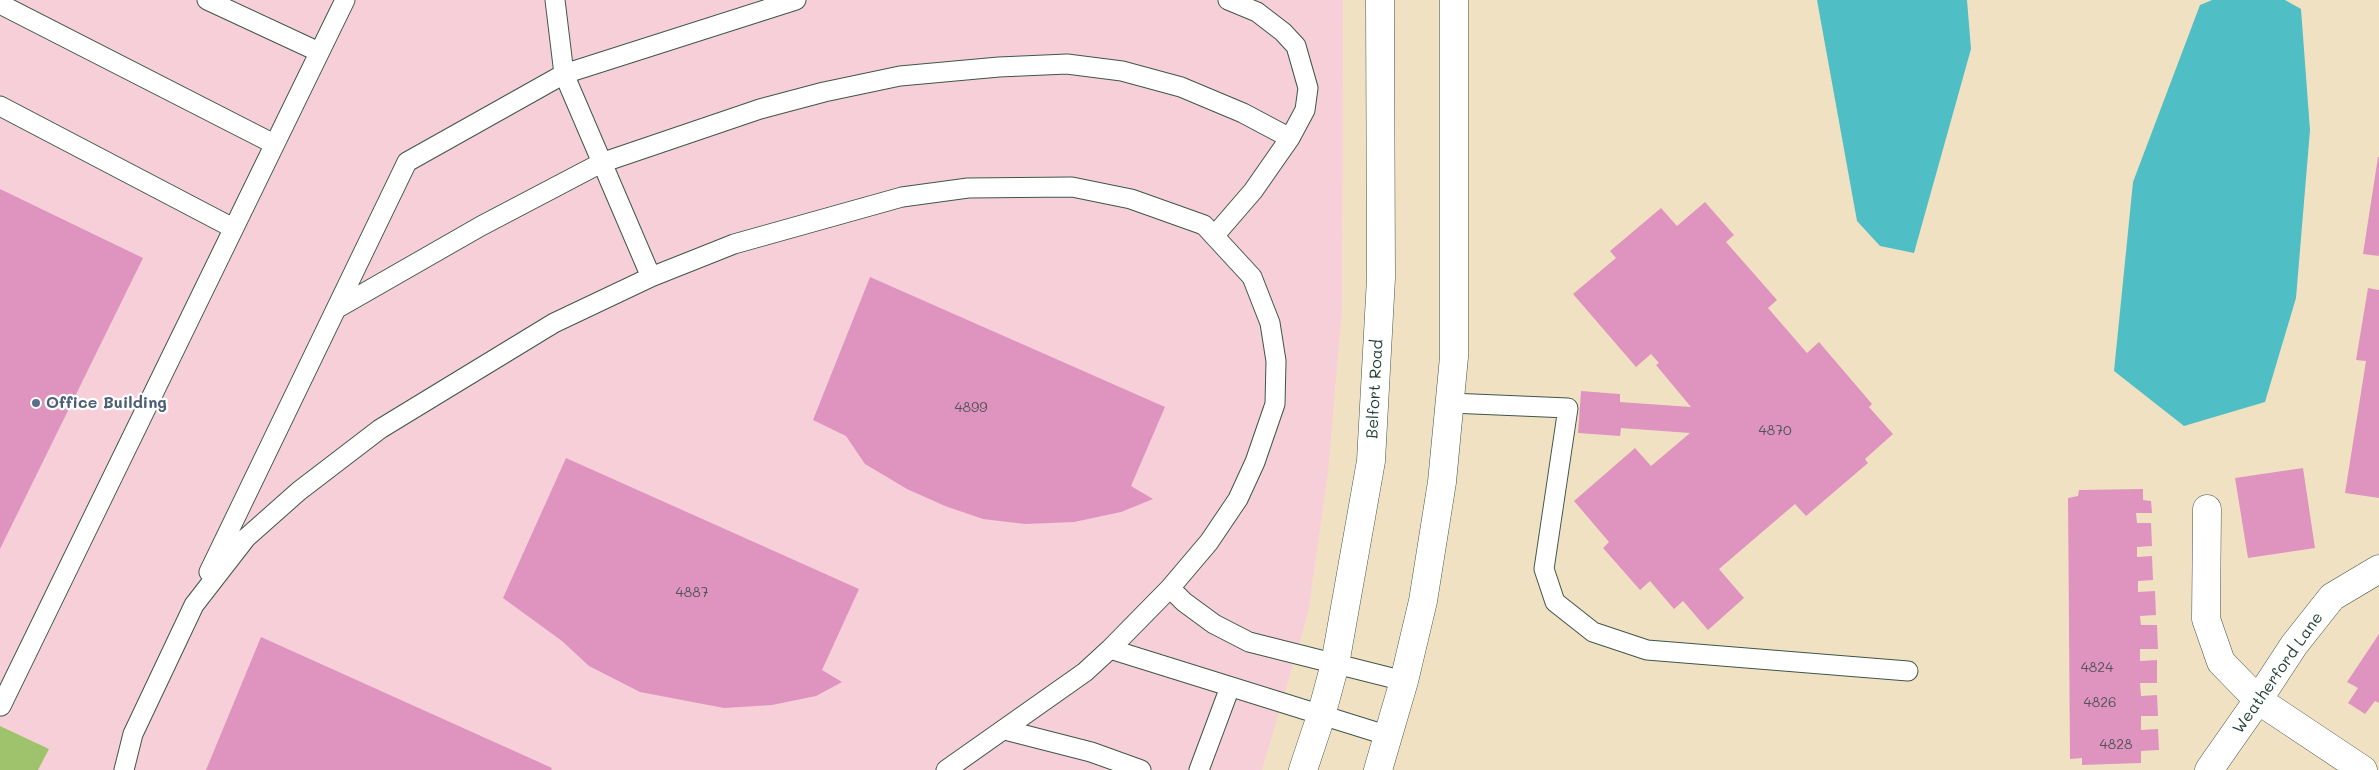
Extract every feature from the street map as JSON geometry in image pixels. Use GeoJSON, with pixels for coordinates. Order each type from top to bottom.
{"type":"FeatureCollection","features":[{"type":"Feature","properties":{"kind":"main road","name":"Belfort Road"},"geometry":{"type":"LineString","coordinates":[[1303,770],[1321,716],[1335,664],[1371,461],[1381,278],[1380,0]]}},
{"type":"Feature","properties":{"kind":"main road"},"geometry":{"type":"LineString","coordinates":[[1378,770],[1404,681],[1423,602],[1442,482],[1450,403],[1454,357],[1454,0]]}},
{"type":"Feature","properties":{"kind":"main road"},"geometry":{"type":"LineString","coordinates":[[2207,509],[2206,619],[2221,662],[2258,700],[2363,770]]}},
{"type":"Feature","properties":{"kind":"main road","name":"Weatherford Lane"},"geometry":{"type":"LineString","coordinates":[[2209,770],[2294,645],[2332,597],[2379,569]]}},
{"type":"Feature","properties":{"kind":"lane"},"geometry":{"type":"LineString","coordinates":[[207,0],[319,52]]}},
{"type":"Feature","properties":{"kind":"lane"},"geometry":{"type":"LineString","coordinates":[[1,706],[344,0]]}},
{"type":"Feature","properties":{"kind":"lane"},"geometry":{"type":"LineString","coordinates":[[556,0],[564,74],[651,277]]}},
{"type":"Feature","properties":{"kind":"lane"},"geometry":{"type":"LineString","coordinates":[[115,770],[407,162],[564,74],[796,0]]}},
{"type":"Feature","properties":{"kind":"lane"},"geometry":{"type":"LineString","coordinates":[[1215,235],[1253,191],[1290,138],[1305,110],[1308,88],[1296,46],[1283,32],[1257,12],[1228,0]]}},
{"type":"Feature","properties":{"kind":"lane"},"geometry":{"type":"LineString","coordinates":[[0,4],[274,144]]}},
{"type":"Feature","properties":{"kind":"lane"},"geometry":{"type":"LineString","coordinates":[[336,308],[481,226],[601,163],[760,109],[824,92],[900,76],[1067,64],[1122,71],[1180,87],[1243,113],[1290,138]]}},
{"type":"Feature","properties":{"kind":"lane"},"geometry":{"type":"LineString","coordinates":[[0,106],[233,228]]}},
{"type":"Feature","properties":{"kind":"lane"},"geometry":{"type":"LineString","coordinates":[[194,605],[246,538],[299,491],[380,429],[554,323],[651,277],[734,244],[902,196],[968,188],[1072,187],[1131,198],[1204,225],[1252,277],[1270,323],[1276,361],[1275,404],[1255,462],[1238,499],[1209,542],[1170,588],[1110,649],[1085,672],[946,770]]}},
{"type":"Feature","properties":{"kind":"lane"},"geometry":{"type":"LineString","coordinates":[[1450,403],[1568,408],[1544,569],[1555,602],[1593,632],[1647,650],[1908,671]]}},
{"type":"Feature","properties":{"kind":"lane"},"geometry":{"type":"LineString","coordinates":[[1170,588],[1184,602],[1214,624],[1249,642],[1404,681]]}},
{"type":"Feature","properties":{"kind":"lane"},"geometry":{"type":"LineString","coordinates":[[1110,649],[1389,736]]}},
{"type":"Feature","properties":{"kind":"lane"},"geometry":{"type":"LineString","coordinates":[[1200,770],[1230,687]]}},
{"type":"Feature","properties":{"kind":"lane"},"geometry":{"type":"LineString","coordinates":[[1005,730],[1091,752],[1141,770]]}},
{"type":"Feature","properties":{"kind":"lane"},"geometry":{"type":"LineString","coordinates":[[124,770],[133,734]]}},
{"type":"Feature","properties":{"kind":"shaded area"},"geometry":{"type":"Polygon","coordinates":[[[0,0],[1343,0],[1342,308],[1328,472],[1308,613],[1262,770],[38,770],[49,749],[0,726],[0,0]]]}},
{"type":"Feature","properties":{"kind":"green space"},"geometry":{"type":"Polygon","coordinates":[[[0,726],[49,749],[38,770],[0,770],[0,726]]]}},
{"type":"Feature","properties":{"kind":"water"},"geometry":{"type":"Polygon","coordinates":[[[1817,0],[1967,0],[1971,49],[1914,253],[1880,246],[1857,221],[1817,0]]]}},
{"type":"Feature","properties":{"kind":"water"},"geometry":{"type":"Polygon","coordinates":[[[2212,0],[2285,0],[2301,9],[2310,130],[2296,298],[2265,402],[2184,426],[2114,371],[2133,182],[2200,5],[2212,0]]]}},
{"type":"Feature","properties":{"kind":"building"},"geometry":{"type":"Polygon","coordinates":[[[2379,157],[2379,256],[2363,254],[2379,157]]]}},
{"type":"Feature","properties":{"kind":"building","name":"Office Building"},"geometry":{"type":"Polygon","coordinates":[[[0,189],[143,258],[0,549],[0,189]]]}},
{"type":"Feature","properties":{"kind":"building"},"geometry":{"type":"Polygon","coordinates":[[[1705,202],[1734,235],[1726,242],[1777,300],[1768,308],[1807,353],[1819,342],[1872,404],[1869,407],[1893,434],[1865,459],[1868,463],[1806,516],[1795,504],[1719,569],[1744,598],[1708,630],[1683,601],[1674,609],[1650,581],[1640,590],[1603,548],[1609,542],[1574,501],[1635,448],[1651,466],[1690,433],[1621,428],[1620,436],[1578,433],[1581,391],[1620,394],[1620,402],[1691,407],[1656,365],[1659,363],[1651,354],[1636,367],[1573,294],[1616,258],[1610,251],[1661,208],[1677,226],[1705,202]]]}},
{"type":"Feature","properties":{"kind":"building"},"geometry":{"type":"Polygon","coordinates":[[[870,277],[1165,407],[1131,486],[1153,499],[1121,512],[1074,522],[1025,524],[983,519],[945,506],[907,489],[865,464],[846,436],[813,420],[870,277]]]}},
{"type":"Feature","properties":{"kind":"building"},"geometry":{"type":"Polygon","coordinates":[[[2368,288],[2379,290],[2379,498],[2345,493],[2366,361],[2356,360],[2368,288]]]}},
{"type":"Feature","properties":{"kind":"building"},"geometry":{"type":"Polygon","coordinates":[[[566,458],[859,589],[822,670],[842,682],[816,696],[772,705],[724,708],[640,692],[589,666],[562,641],[503,598],[566,458]]]}},
{"type":"Feature","properties":{"kind":"building"},"geometry":{"type":"Polygon","coordinates":[[[2303,468],[2315,548],[2248,558],[2235,478],[2303,468]]]}},
{"type":"Feature","properties":{"kind":"building"},"geometry":{"type":"Polygon","coordinates":[[[2143,489],[2143,500],[2151,501],[2152,513],[2136,513],[2137,523],[2151,523],[2152,546],[2137,547],[2137,557],[2152,556],[2153,580],[2138,581],[2138,592],[2155,591],[2156,615],[2140,616],[2141,625],[2157,625],[2158,649],[2140,649],[2140,661],[2157,660],[2157,683],[2140,683],[2141,696],[2157,695],[2158,716],[2141,716],[2141,730],[2158,729],[2159,750],[2141,751],[2141,763],[2082,765],[2082,758],[2070,759],[2068,498],[2078,496],[2079,490],[2143,489]]]}},
{"type":"Feature","properties":{"kind":"building"},"geometry":{"type":"Polygon","coordinates":[[[2379,634],[2379,703],[2375,701],[2365,714],[2348,703],[2358,688],[2347,682],[2379,634]]]}},
{"type":"Feature","properties":{"kind":"building"},"geometry":{"type":"Polygon","coordinates":[[[261,637],[552,768],[551,770],[206,770],[261,637]]]}},
{"type":"Feature","properties":{"kind":"place","name":"Office Building"},"geometry":{"type":"Point","coordinates":[36,403]}}]}
